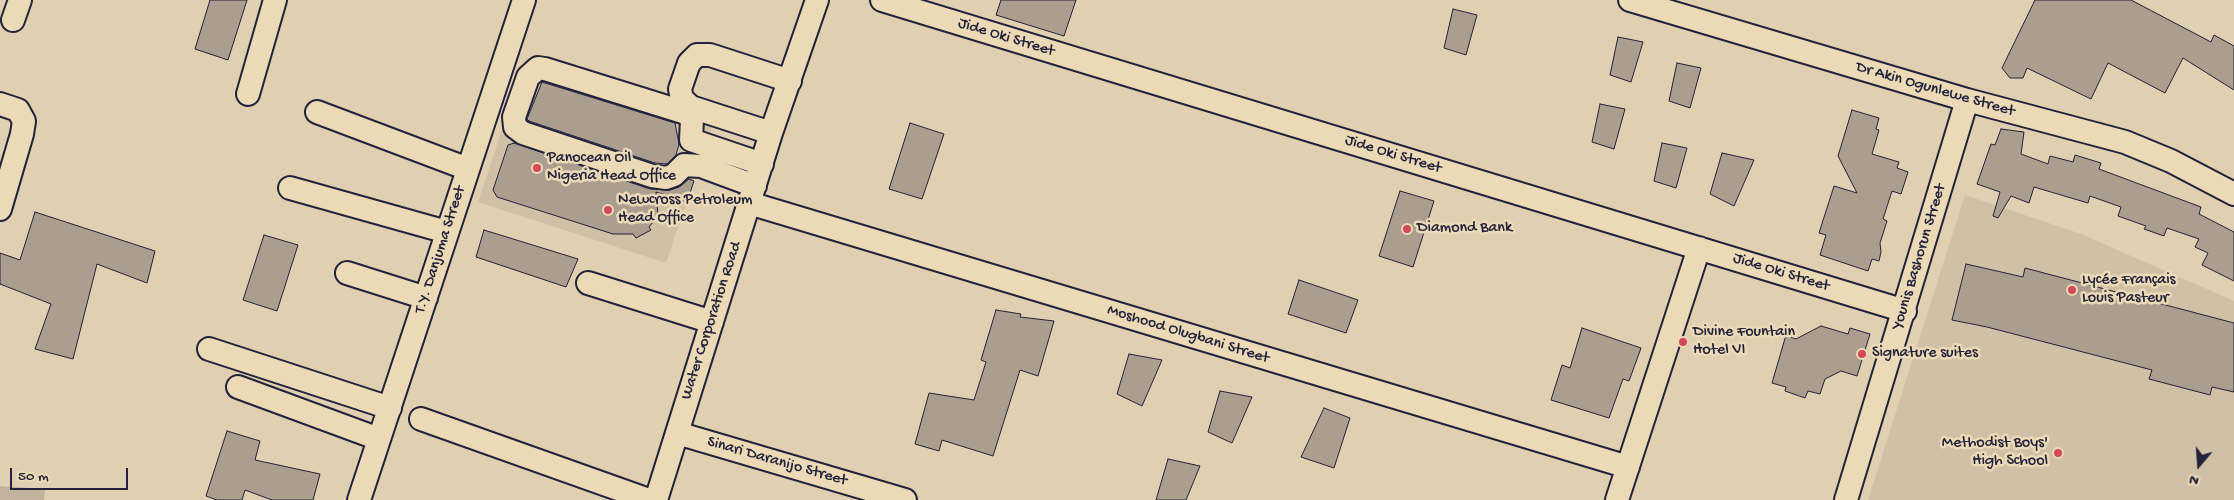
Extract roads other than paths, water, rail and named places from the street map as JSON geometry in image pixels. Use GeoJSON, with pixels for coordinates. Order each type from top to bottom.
{"type":"FeatureCollection","features":[{"type":"Feature","properties":{"kind":"street"},"geometry":{"type":"LineString","coordinates":[[248,94],[275,0]]}},
{"type":"Feature","properties":{"kind":"street","name":"T.Y. Danjuma Street"},"geometry":{"type":"LineString","coordinates":[[359,500],[524,0]]}},
{"type":"Feature","properties":{"kind":"street","name":"Jide Oki Street"},"geometry":{"type":"LineString","coordinates":[[882,0],[1905,311]]}},
{"type":"Feature","properties":{"kind":"street","name":"Dr Akin Ogunlewe Street"},"geometry":{"type":"LineString","coordinates":[[1630,0],[1967,100],[2125,142],[2171,161],[2234,194]]}},
{"type":"Feature","properties":{"kind":"street","name":"Water Corporation Road"},"geometry":{"type":"LineString","coordinates":[[656,500],[752,194],[790,81],[809,2]]}},
{"type":"Feature","properties":{"kind":"street"},"geometry":{"type":"LineString","coordinates":[[682,99],[680,89],[689,63],[697,55],[710,55],[790,81]]}},
{"type":"Feature","properties":{"kind":"street"},"geometry":{"type":"LineString","coordinates":[[538,68],[545,69],[686,113],[692,119],[691,140],[684,165],[674,175],[666,178],[652,176],[523,133],[515,127],[514,117],[528,77],[538,68]]}},
{"type":"Feature","properties":{"kind":"street"},"geometry":{"type":"LineString","coordinates":[[598,71],[682,99],[691,107],[772,133]]}},
{"type":"Feature","properties":{"kind":"street","name":"Younis Bashorun Street"},"geometry":{"type":"LineString","coordinates":[[1846,500],[1905,311],[1967,100]]}},
{"type":"Feature","properties":{"kind":"street"},"geometry":{"type":"LineString","coordinates":[[0,104],[18,110],[24,121],[0,209]]}},
{"type":"Feature","properties":{"kind":"street"},"geometry":{"type":"LineString","coordinates":[[317,112],[468,169]]}},
{"type":"Feature","properties":{"kind":"street"},"geometry":{"type":"LineString","coordinates":[[691,140],[762,164]]}},
{"type":"Feature","properties":{"kind":"street","name":"Moshood Olugbani Street"},"geometry":{"type":"LineString","coordinates":[[684,165],[701,166],[752,194],[1628,468]]}},
{"type":"Feature","properties":{"kind":"street"},"geometry":{"type":"LineString","coordinates":[[290,188],[447,232]]}},
{"type":"Feature","properties":{"kind":"street"},"geometry":{"type":"LineString","coordinates":[[1617,500],[1700,248]]}},
{"type":"Feature","properties":{"kind":"street"},"geometry":{"type":"LineString","coordinates":[[347,273],[426,298]]}},
{"type":"Feature","properties":{"kind":"street"},"geometry":{"type":"LineString","coordinates":[[588,283],[712,322]]}},
{"type":"Feature","properties":{"kind":"street"},"geometry":{"type":"LineString","coordinates":[[209,349],[390,408]]}},
{"type":"Feature","properties":{"kind":"street"},"geometry":{"type":"LineString","coordinates":[[238,387],[379,439]]}},
{"type":"Feature","properties":{"kind":"street"},"geometry":{"type":"LineString","coordinates":[[421,420],[650,500]]}},
{"type":"Feature","properties":{"kind":"street","name":"Sinari Daranijo Street"},"geometry":{"type":"LineString","coordinates":[[677,433],[863,494],[905,500]]}},
{"type":"Feature","properties":{"kind":"place","name":"Panocean Oil Nigeria Head Office"},"geometry":{"type":"Point","coordinates":[537,168]}},
{"type":"Feature","properties":{"kind":"place","name":"Newcross Petroleum Head Office"},"geometry":{"type":"Point","coordinates":[608,210]}},
{"type":"Feature","properties":{"kind":"place","name":"Diamond Bank"},"geometry":{"type":"Point","coordinates":[1407,229]}},
{"type":"Feature","properties":{"kind":"place","name":"Lycée Français Louis Pasteur"},"geometry":{"type":"Point","coordinates":[2072,290]}},
{"type":"Feature","properties":{"kind":"place","name":"Divine Fountain Hotel VI"},"geometry":{"type":"Point","coordinates":[1683,342]}},
{"type":"Feature","properties":{"kind":"place","name":"Signature suites"},"geometry":{"type":"Point","coordinates":[1862,354]}},
{"type":"Feature","properties":{"kind":"place","name":"Methodist Boys' High School"},"geometry":{"type":"Point","coordinates":[2058,453]}}]}
